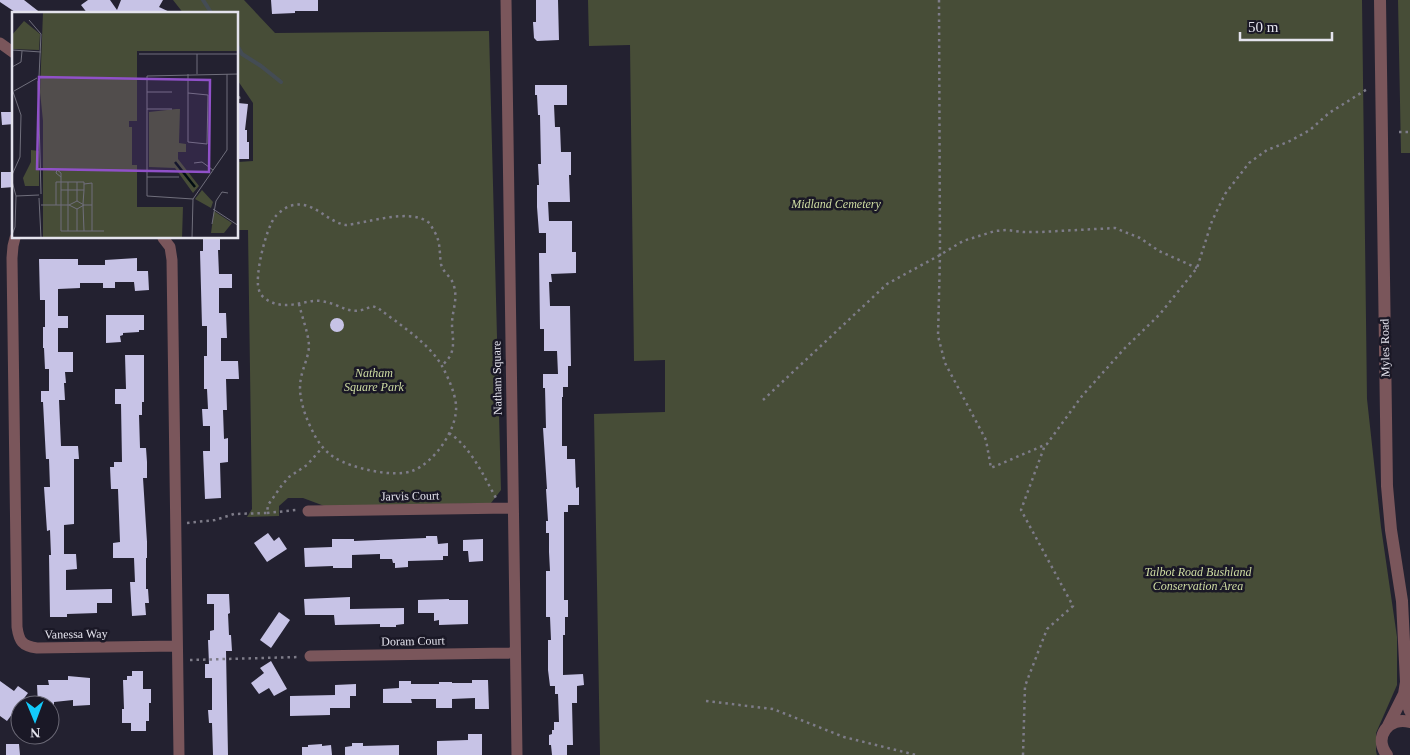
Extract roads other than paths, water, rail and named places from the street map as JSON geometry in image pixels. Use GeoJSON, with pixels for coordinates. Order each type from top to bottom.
{"type":"FeatureCollection","features":[{"type":"Feature","properties":{"kind":"street","name":"Natham Square"},"geometry":{"type":"LineString","coordinates":[[506,0],[517,755]]}},
{"type":"Feature","properties":{"kind":"street","name":"Myles Road"},"geometry":{"type":"LineString","coordinates":[[1380,0],[1387,477],[1391,530],[1402,601],[1406,682],[1404,694],[1382,738],[1383,750],[1387,755]]}},
{"type":"Feature","properties":{"kind":"street"},"geometry":{"type":"LineString","coordinates":[[0,43],[12,52]]}},
{"type":"Feature","properties":{"kind":"street","name":"Vanessa Way"},"geometry":{"type":"LineString","coordinates":[[15,239],[12,258],[18,636],[28,647],[37,648],[177,646]]}},
{"type":"Feature","properties":{"kind":"street"},"geometry":{"type":"LineString","coordinates":[[164,239],[170,247],[172,260],[179,755]]}},
{"type":"Feature","properties":{"kind":"street","name":"Jarvis Court"},"geometry":{"type":"LineString","coordinates":[[308,511],[513,508]]}},
{"type":"Feature","properties":{"kind":"street","name":"Doram Court"},"geometry":{"type":"LineString","coordinates":[[310,656],[515,653]]}},
{"type":"Feature","properties":{"kind":"street","name":"Myles Road"},"geometry":{"type":"LineString","coordinates":[[1404,694],[1410,711]]}},
{"type":"Feature","properties":{"kind":"street"},"geometry":{"type":"LineString","coordinates":[[1388,726],[1398,721],[1410,722]]}},
{"type":"Feature","properties":{"kind":"waterway"},"geometry":{"type":"LineString","coordinates":[[203,0],[211,12]]}},
{"type":"Feature","properties":{"kind":"waterway"},"geometry":{"type":"LineString","coordinates":[[239,49],[242,54],[281,82]]}},
{"type":"Feature","properties":{"kind":"park label","name":"Midland Cemetery"},"geometry":{"type":"Point","coordinates":[836,204]}},
{"type":"Feature","properties":{"kind":"park label","name":"Natham Square Park"},"geometry":{"type":"Point","coordinates":[374,380]}},
{"type":"Feature","properties":{"kind":"park label","name":"Talbot Road Bushland Conservation Area"},"geometry":{"type":"Point","coordinates":[1198,579]}}]}
